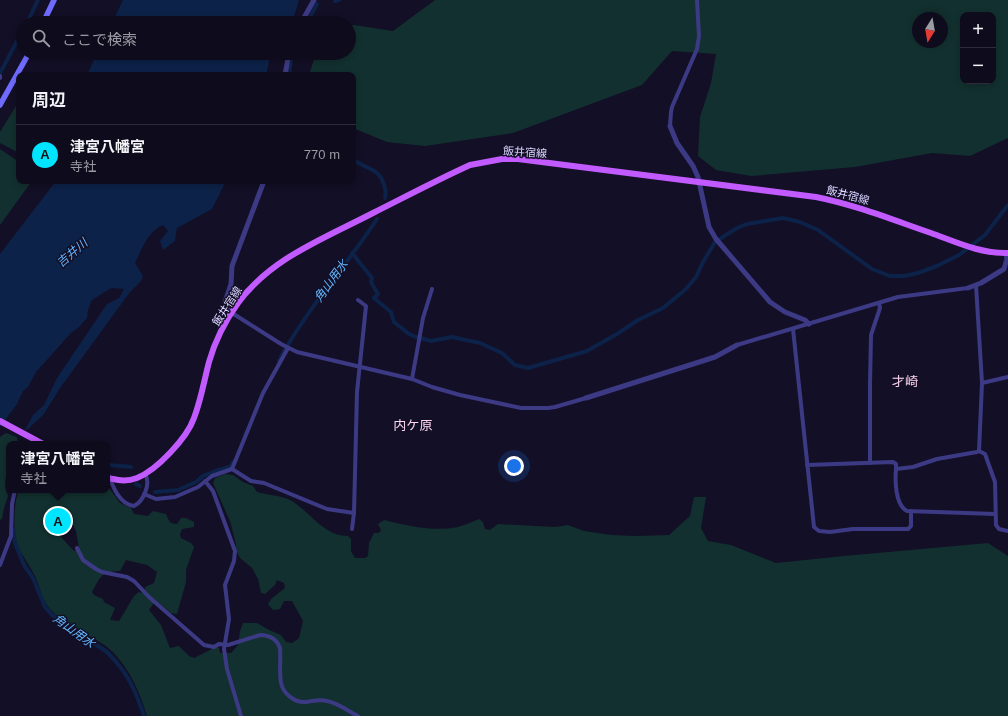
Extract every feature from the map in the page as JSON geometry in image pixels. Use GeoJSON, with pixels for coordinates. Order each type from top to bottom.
{"type":"FeatureCollection","features":[{"type":"Feature","properties":{"kind":"main road"},"geometry":{"type":"LineString","coordinates":[[46,16],[54,0]]}},
{"type":"Feature","properties":{"kind":"main road"},"geometry":{"type":"LineString","coordinates":[[18,72],[25,60]]}},
{"type":"Feature","properties":{"kind":"main road"},"geometry":{"type":"LineString","coordinates":[[0,105],[16,76]]}},
{"type":"Feature","properties":{"kind":"main road","name":"飯井宿線"},"geometry":{"type":"LineString","coordinates":[[110,479],[127,480],[137,478],[145,474],[176,447],[186,434],[197,411],[214,349],[222,328],[232,312],[260,278],[291,255],[470,165],[502,159],[518,159],[816,197],[838,201],[857,207],[965,246],[988,252],[1007,253]]}},
{"type":"Feature","properties":{"kind":"main road"},"geometry":{"type":"LineString","coordinates":[[0,421],[37,441]]}},
{"type":"Feature","properties":{"kind":"street"},"geometry":{"type":"LineString","coordinates":[[305,16],[314,0]]}},
{"type":"Feature","properties":{"kind":"street"},"geometry":{"type":"LineString","coordinates":[[697,0],[699,36],[697,49],[672,107],[670,126],[677,143],[693,166],[700,183],[709,227],[724,250],[748,275],[770,302],[785,312],[805,320],[809,324]]}},
{"type":"Feature","properties":{"kind":"street"},"geometry":{"type":"LineString","coordinates":[[286,72],[288,60]]}},
{"type":"Feature","properties":{"kind":"street"},"geometry":{"type":"LineString","coordinates":[[263,184],[232,266],[231,284],[225,302],[227,309],[288,348],[304,355],[412,379],[432,387],[460,395],[521,408],[548,408],[586,398],[715,357],[737,345],[898,297],[968,288],[1004,269],[1007,253]]}},
{"type":"Feature","properties":{"kind":"street"},"geometry":{"type":"LineString","coordinates":[[976,285],[982,384],[979,450]]}},
{"type":"Feature","properties":{"kind":"street"},"geometry":{"type":"LineString","coordinates":[[412,379],[423,318],[432,289]]}},
{"type":"Feature","properties":{"kind":"street"},"geometry":{"type":"LineString","coordinates":[[352,529],[354,513],[357,392],[366,306],[358,300]]}},
{"type":"Feature","properties":{"kind":"street"},"geometry":{"type":"LineString","coordinates":[[870,463],[871,335],[880,308],[879,303]]}},
{"type":"Feature","properties":{"kind":"street"},"geometry":{"type":"LineString","coordinates":[[793,328],[813,520],[816,530],[835,532],[853,529],[908,529],[911,526],[911,511]]}},
{"type":"Feature","properties":{"kind":"street"},"geometry":{"type":"LineString","coordinates":[[232,469],[263,393],[288,348]]}},
{"type":"Feature","properties":{"kind":"street"},"geometry":{"type":"LineString","coordinates":[[982,384],[1008,377]]}},
{"type":"Feature","properties":{"kind":"street"},"geometry":{"type":"LineString","coordinates":[[896,469],[913,467],[937,459],[977,452],[979,450]]}},
{"type":"Feature","properties":{"kind":"street"},"geometry":{"type":"LineString","coordinates":[[979,450],[985,454],[995,482],[995,514],[997,527],[1008,531]]}},
{"type":"Feature","properties":{"kind":"street"},"geometry":{"type":"LineString","coordinates":[[807,464],[893,462],[896,464],[895,483],[903,509],[911,511],[995,514]]}},
{"type":"Feature","properties":{"kind":"street"},"geometry":{"type":"LineString","coordinates":[[144,494],[161,499],[175,498],[191,491],[217,473],[232,469],[251,481],[264,483],[326,509],[354,513]]}},
{"type":"Feature","properties":{"kind":"street"},"geometry":{"type":"LineString","coordinates":[[110,478],[114,487],[125,502],[134,506],[139,504],[144,494],[148,481],[145,474]]}},
{"type":"Feature","properties":{"kind":"street"},"geometry":{"type":"LineString","coordinates":[[205,481],[213,491],[235,551],[234,561],[225,585],[228,619],[224,646],[224,659],[241,716]]}},
{"type":"Feature","properties":{"kind":"street"},"geometry":{"type":"LineString","coordinates":[[0,565],[11,536],[12,504],[14,493]]}},
{"type":"Feature","properties":{"kind":"street"},"geometry":{"type":"LineString","coordinates":[[77,548],[83,560],[96,569],[102,572],[127,577],[134,581],[149,597],[204,645],[214,647],[219,644],[224,646],[260,635],[272,638],[280,648],[281,683],[284,692],[294,700],[302,702],[320,700],[329,701],[358,716]]}},
{"type":"Feature","properties":{"kind":"green space"},"geometry":{"type":"Polygon","coordinates":[[[435,0],[1008,0],[1008,138],[970,156],[932,153],[855,167],[751,176],[716,170],[698,156],[700,117],[711,83],[716,54],[672,51],[642,85],[513,133],[425,146],[387,142],[356,129],[356,72],[310,72],[314,60],[356,60],[356,25],[393,31],[435,0]]]}},
{"type":"Feature","properties":{"kind":"green space"},"geometry":{"type":"Polygon","coordinates":[[[16,106],[16,151],[0,143],[0,132],[16,106]]]}},
{"type":"Feature","properties":{"kind":"green space"},"geometry":{"type":"Polygon","coordinates":[[[0,149],[16,160],[16,184],[30,184],[0,225],[0,149]]]}},
{"type":"Feature","properties":{"kind":"green space"},"geometry":{"type":"Polygon","coordinates":[[[6,433],[17,437],[18,441],[6,441],[5,487],[8,496],[2,519],[0,520],[0,437],[6,433]]]}},
{"type":"Feature","properties":{"kind":"green space"},"geometry":{"type":"Polygon","coordinates":[[[225,474],[233,475],[243,482],[253,486],[257,492],[288,499],[331,532],[348,536],[351,539],[351,551],[355,558],[365,558],[368,556],[369,543],[374,533],[379,533],[381,530],[378,524],[384,520],[430,529],[458,527],[479,519],[483,522],[485,529],[490,530],[498,524],[555,527],[568,525],[584,531],[611,535],[669,535],[690,516],[694,497],[706,497],[701,528],[708,541],[731,545],[776,563],[988,543],[1008,556],[1008,716],[147,716],[132,678],[127,669],[114,653],[104,645],[60,618],[45,602],[35,576],[20,551],[16,541],[14,518],[17,496],[18,493],[110,493],[110,489],[120,503],[131,508],[134,514],[148,516],[153,511],[166,514],[171,523],[177,524],[181,518],[186,518],[194,522],[194,527],[182,529],[180,534],[181,538],[191,543],[194,547],[186,570],[186,582],[177,614],[171,613],[159,603],[154,603],[149,610],[161,625],[170,648],[179,646],[189,656],[194,658],[216,647],[219,648],[220,653],[231,653],[238,645],[243,623],[257,623],[281,635],[286,642],[292,643],[299,638],[303,621],[292,601],[284,601],[280,609],[273,610],[268,604],[271,599],[285,588],[284,583],[277,580],[275,585],[265,594],[261,593],[258,579],[252,568],[240,558],[237,552],[230,521],[213,483],[215,478],[225,474]],[[63,507],[57,510],[53,521],[65,524],[66,526],[59,533],[60,536],[74,551],[79,548],[76,531],[70,512],[63,507]],[[126,560],[120,571],[106,572],[99,579],[92,592],[94,595],[103,599],[104,602],[115,608],[110,620],[119,621],[134,596],[139,592],[142,593],[145,590],[145,587],[154,583],[157,572],[147,565],[126,560]]]}},
{"type":"Feature","properties":{"kind":"water"},"geometry":{"type":"Polygon","coordinates":[[[123,0],[299,0],[294,16],[115,16],[123,0]]]}},
{"type":"Feature","properties":{"kind":"water"},"geometry":{"type":"Polygon","coordinates":[[[94,60],[269,60],[267,72],[88,72],[94,60]]]}},
{"type":"Feature","properties":{"kind":"water","name":"吉井川"},"geometry":{"type":"Polygon","coordinates":[[[54,184],[224,184],[212,209],[177,228],[175,241],[163,250],[160,241],[168,231],[163,225],[149,236],[135,263],[143,276],[141,281],[130,292],[60,388],[44,414],[25,430],[33,415],[44,405],[57,378],[107,304],[119,298],[124,289],[111,288],[92,300],[87,318],[71,333],[36,372],[28,387],[23,391],[17,404],[0,427],[0,254],[54,184]]]}},
{"type":"Feature","properties":{"kind":"waterway"},"geometry":{"type":"LineString","coordinates":[[30,16],[38,0]]}},
{"type":"Feature","properties":{"kind":"waterway","name":"角山用水"},"geometry":{"type":"LineString","coordinates":[[335,1],[339,0]]}},
{"type":"Feature","properties":{"kind":"waterway","name":"角山用水"},"geometry":{"type":"LineString","coordinates":[[311,16],[317,4]]}},
{"type":"Feature","properties":{"kind":"waterway"},"geometry":{"type":"LineString","coordinates":[[0,73],[16,43]]}},
{"type":"Feature","properties":{"kind":"waterway","name":"角山用水"},"geometry":{"type":"LineString","coordinates":[[289,72],[291,60]]}},
{"type":"Feature","properties":{"kind":"waterway","name":"角山用水"},"geometry":{"type":"LineString","coordinates":[[356,161],[379,175],[385,188],[385,198]]}},
{"type":"Feature","properties":{"kind":"waterway"},"geometry":{"type":"LineString","coordinates":[[352,253],[372,278],[371,282],[378,294],[374,298],[391,312],[394,322],[409,334],[431,341],[452,337],[480,343],[502,353],[515,365],[528,368],[587,351],[638,320],[663,308],[686,289],[696,277],[715,242],[737,228],[747,224],[783,218],[800,222],[818,230],[872,269],[890,276],[904,276],[937,266],[959,255],[985,235],[1008,205]]}},
{"type":"Feature","properties":{"kind":"waterway","name":"角山用水"},"geometry":{"type":"LineString","coordinates":[[288,345],[309,312],[377,219]]}},
{"type":"Feature","properties":{"kind":"waterway","name":"角山用水"},"geometry":{"type":"LineString","coordinates":[[279,361],[285,349]]}},
{"type":"Feature","properties":{"kind":"waterway","name":"角山用水"},"geometry":{"type":"LineString","coordinates":[[155,492],[178,490],[196,482],[203,476],[230,467],[233,462]]}},
{"type":"Feature","properties":{"kind":"waterway","name":"角山用水"},"geometry":{"type":"LineString","coordinates":[[110,465],[131,467]]}},
{"type":"Feature","properties":{"kind":"waterway","name":"角山用水"},"geometry":{"type":"LineString","coordinates":[[136,484],[140,486]]}},
{"type":"Feature","properties":{"kind":"waterway","name":"角山用水"},"geometry":{"type":"LineString","coordinates":[[13,529],[15,543],[24,565],[33,578],[45,607],[52,615],[107,652],[126,674],[144,716]]}},
{"type":"Feature","properties":{"kind":"place","name":"津宮八幡宮"},"geometry":{"type":"Point","coordinates":[58,521]}},
{"type":"Feature","properties":{"kind":"district","name":"才崎"},"geometry":{"type":"Point","coordinates":[905,381]}},
{"type":"Feature","properties":{"kind":"district","name":"内ケ原"},"geometry":{"type":"Point","coordinates":[413,425]}}]}
